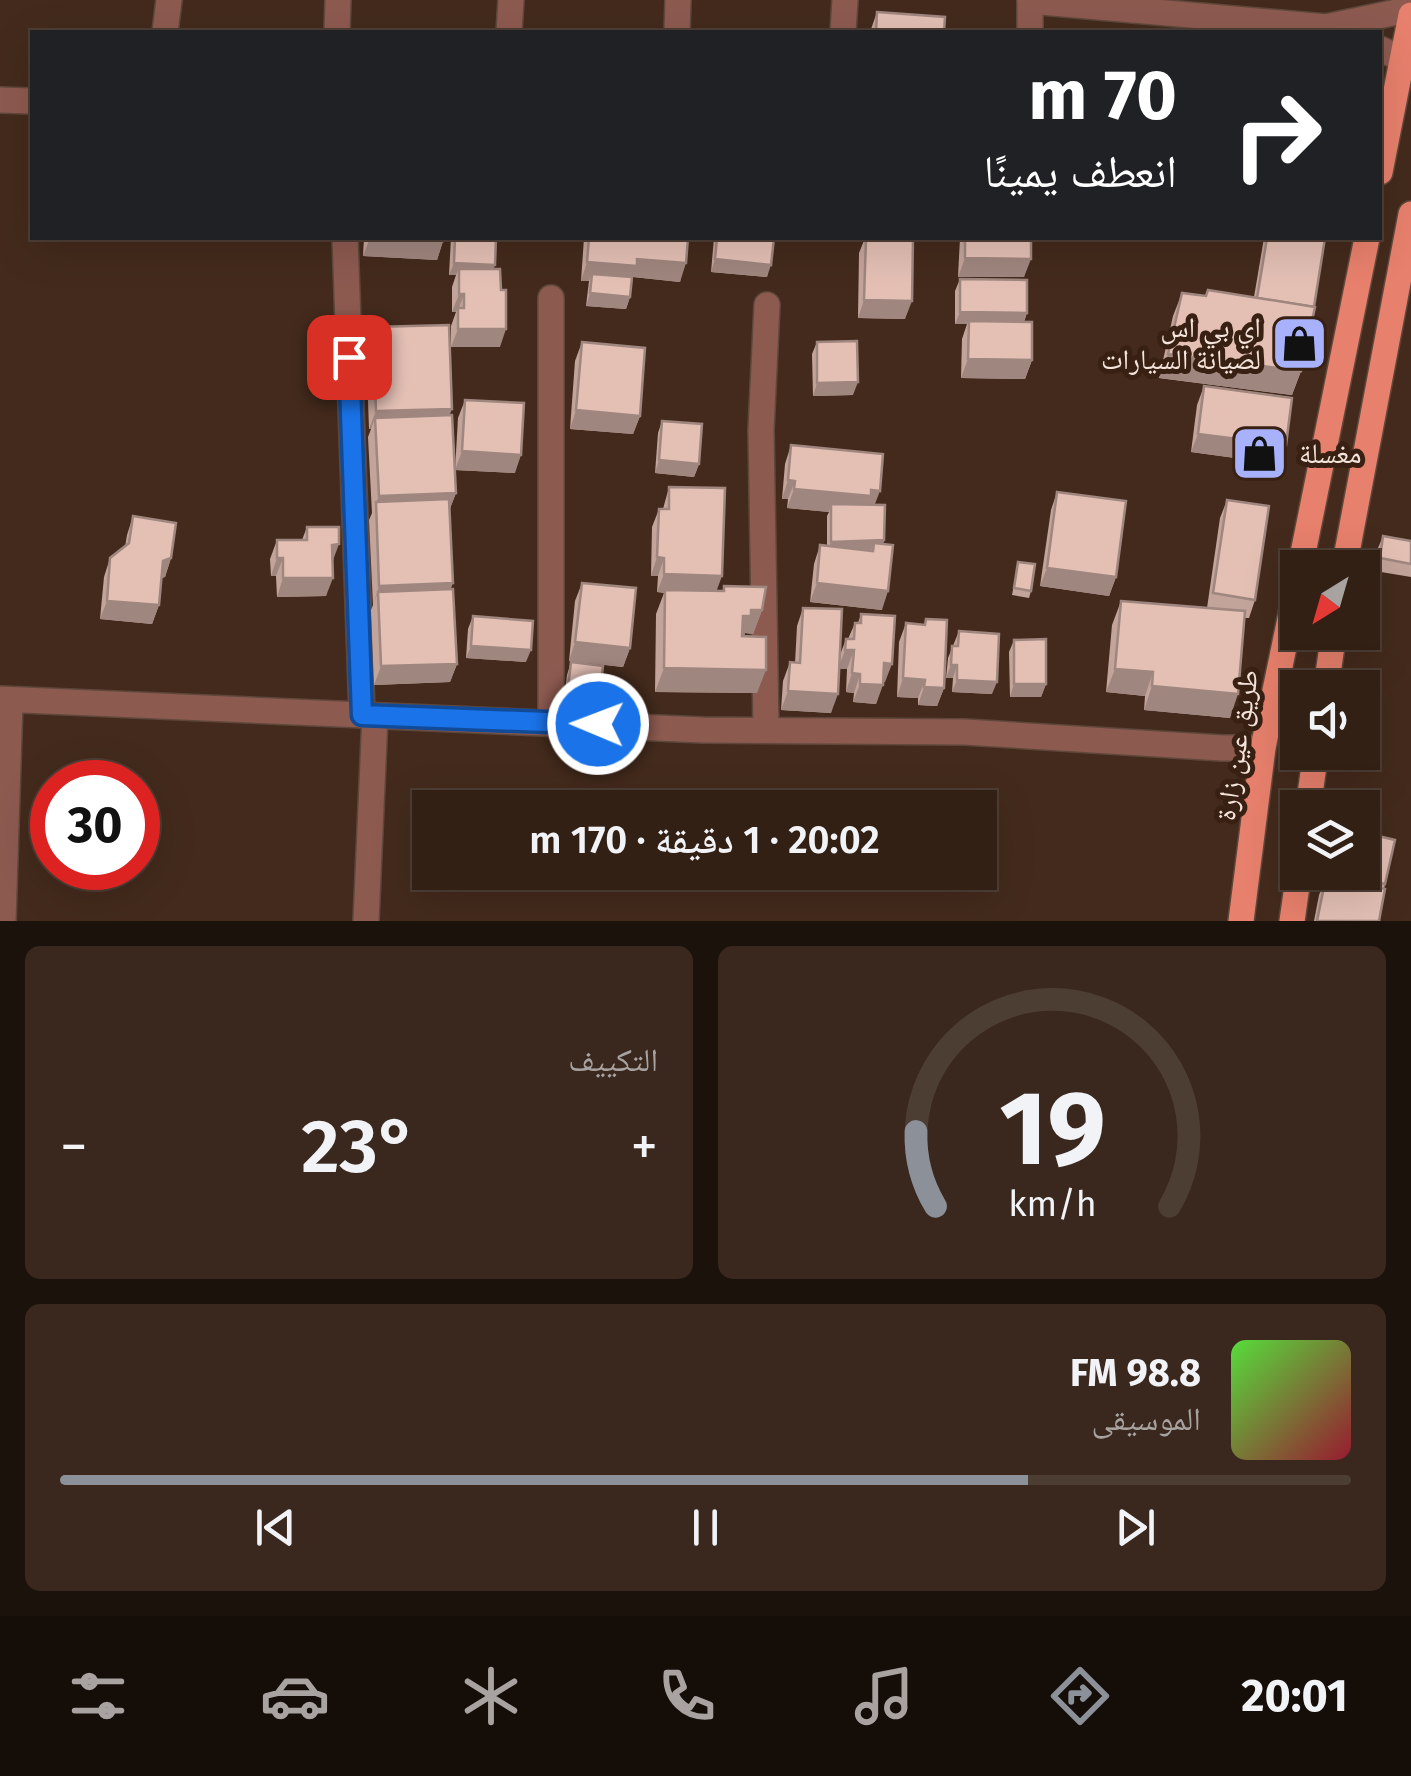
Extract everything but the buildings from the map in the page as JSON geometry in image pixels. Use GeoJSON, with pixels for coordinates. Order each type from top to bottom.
{"type":"FeatureCollection","features":[{"type":"Feature","properties":{"kind":"main road"},"geometry":{"type":"LineString","coordinates":[[1382,151],[1391,54],[1411,12]]}},
{"type":"Feature","properties":{"kind":"main road"},"geometry":{"type":"LineString","coordinates":[[1348,550],[1403,295],[1411,214]]}},
{"type":"Feature","properties":{"kind":"main road"},"geometry":{"type":"LineString","coordinates":[[1304,550],[1367,240]]}},
{"type":"Feature","properties":{"kind":"main road","name":"طريق عين زارة"},"geometry":{"type":"LineString","coordinates":[[1241,921],[1263,748],[1283,650]]}},
{"type":"Feature","properties":{"kind":"main road"},"geometry":{"type":"LineString","coordinates":[[1292,921],[1296,890]]}},
{"type":"Feature","properties":{"kind":"street"},"geometry":{"type":"LineString","coordinates":[[165,30],[168,0]]}},
{"type":"Feature","properties":{"kind":"street"},"geometry":{"type":"LineString","coordinates":[[337,30],[338,0]]}},
{"type":"Feature","properties":{"kind":"street"},"geometry":{"type":"LineString","coordinates":[[509,30],[511,0]]}},
{"type":"Feature","properties":{"kind":"street"},"geometry":{"type":"LineString","coordinates":[[677,30],[678,0]]}},
{"type":"Feature","properties":{"kind":"street"},"geometry":{"type":"LineString","coordinates":[[843,30],[845,0]]}},
{"type":"Feature","properties":{"kind":"street"},"geometry":{"type":"LineString","coordinates":[[1030,30],[1030,0],[1333,30],[1411,12]]}},
{"type":"Feature","properties":{"kind":"street"},"geometry":{"type":"LineString","coordinates":[[0,100],[30,102]]}},
{"type":"Feature","properties":{"kind":"street"},"geometry":{"type":"LineString","coordinates":[[345,240],[368,715],[366,921]]}},
{"type":"Feature","properties":{"kind":"street"},"geometry":{"type":"LineString","coordinates":[[550,298],[550,723]]}},
{"type":"Feature","properties":{"kind":"street"},"geometry":{"type":"LineString","coordinates":[[766,729],[761,430],[767,305]]}},
{"type":"Feature","properties":{"kind":"street"},"geometry":{"type":"LineString","coordinates":[[3,921],[5,700],[704,730],[965,732],[1263,748]]}},
{"type":"Feature","properties":{"kind":"place","name":"اي بي اس لصيانة السيارات"},"geometry":{"type":"Point","coordinates":[1300,343]}},
{"type":"Feature","properties":{"kind":"place","name":"مغسلة"},"geometry":{"type":"Point","coordinates":[1260,453]}},
{"type":"Feature","properties":{"kind":"route"},"geometry":{"type":"LineString","coordinates":[[349,357],[362,715],[598,724]]}}]}
